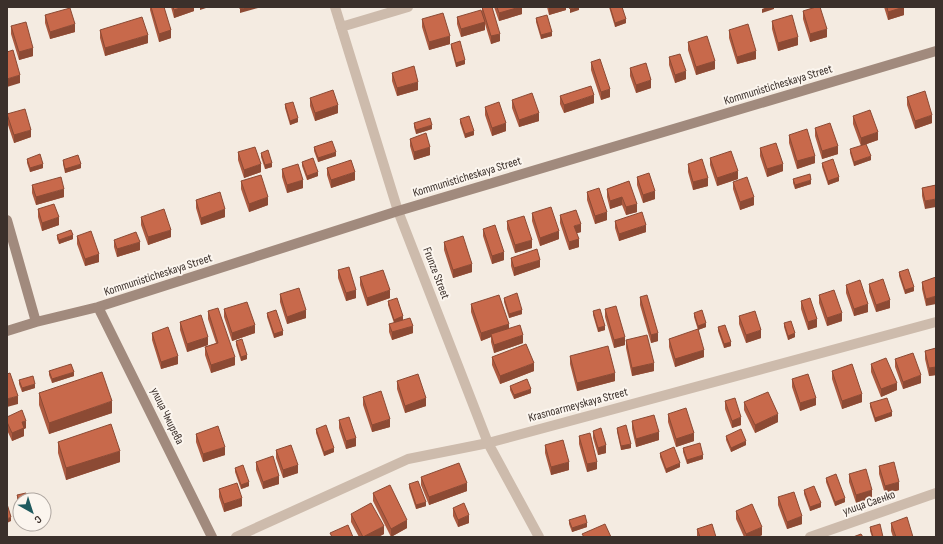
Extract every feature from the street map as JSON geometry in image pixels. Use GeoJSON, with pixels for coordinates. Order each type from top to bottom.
{"type":"FeatureCollection","features":[{"type":"Feature","properties":{"kind":"street","name":"Frunze Street"},"geometry":{"type":"LineString","coordinates":[[335,7],[398,211],[488,443],[539,537]]}},
{"type":"Feature","properties":{"kind":"street"},"geometry":{"type":"LineString","coordinates":[[341,27],[408,7]]}},
{"type":"Feature","properties":{"kind":"street","name":"Kommunisticheskaya Street"},"geometry":{"type":"LineString","coordinates":[[7,331],[36,322],[98,307],[398,211],[936,51]]}},
{"type":"Feature","properties":{"kind":"street"},"geometry":{"type":"LineString","coordinates":[[7,220],[36,322]]}},
{"type":"Feature","properties":{"kind":"street","name":"улица Чмирева"},"geometry":{"type":"LineString","coordinates":[[98,307],[212,537]]}},
{"type":"Feature","properties":{"kind":"street","name":"Krasnoarmeyskaya Street"},"geometry":{"type":"LineString","coordinates":[[236,537],[408,459],[488,443],[936,322]]}},
{"type":"Feature","properties":{"kind":"street","name":"улица Саенко"},"geometry":{"type":"LineString","coordinates":[[810,537],[936,493]]}},
{"type":"Feature","properties":{"kind":"building"},"geometry":{"type":"Polygon","coordinates":[[[151,7],[164,7],[171,30],[159,34],[151,7]]]}},
{"type":"Feature","properties":{"kind":"building"},"geometry":{"type":"Polygon","coordinates":[[[173,7],[183,7],[174,10],[173,7]]]}},
{"type":"Feature","properties":{"kind":"building"},"geometry":{"type":"Polygon","coordinates":[[[482,7],[492,7],[500,34],[491,36],[482,7]]]}},
{"type":"Feature","properties":{"kind":"building"},"geometry":{"type":"Polygon","coordinates":[[[497,7],[520,7],[499,13],[497,7]]]}},
{"type":"Feature","properties":{"kind":"building"},"geometry":{"type":"Polygon","coordinates":[[[610,7],[622,7],[626,19],[615,23],[610,7]]]}},
{"type":"Feature","properties":{"kind":"building"},"geometry":{"type":"Polygon","coordinates":[[[820,7],[827,29],[810,34],[803,11],[820,7]]]}},
{"type":"Feature","properties":{"kind":"building"},"geometry":{"type":"Polygon","coordinates":[[[887,7],[904,7],[888,12],[887,7]]]}},
{"type":"Feature","properties":{"kind":"building"},"geometry":{"type":"Polygon","coordinates":[[[70,8],[75,24],[50,32],[45,15],[70,8]]]}},
{"type":"Feature","properties":{"kind":"building"},"geometry":{"type":"Polygon","coordinates":[[[481,10],[485,22],[461,29],[457,17],[481,10]]]}},
{"type":"Feature","properties":{"kind":"building"},"geometry":{"type":"Polygon","coordinates":[[[443,13],[450,36],[429,42],[422,19],[443,13]]]}},
{"type":"Feature","properties":{"kind":"building"},"geometry":{"type":"Polygon","coordinates":[[[547,15],[552,32],[541,35],[536,18],[547,15]]]}},
{"type":"Feature","properties":{"kind":"building"},"geometry":{"type":"Polygon","coordinates":[[[792,15],[798,37],[778,43],[772,21],[792,15]]]}},
{"type":"Feature","properties":{"kind":"building"},"geometry":{"type":"Polygon","coordinates":[[[142,17],[148,35],[105,48],[100,30],[142,17]]]}},
{"type":"Feature","properties":{"kind":"building"},"geometry":{"type":"Polygon","coordinates":[[[26,22],[33,48],[19,52],[11,26],[26,22]]]}},
{"type":"Feature","properties":{"kind":"building"},"geometry":{"type":"Polygon","coordinates":[[[748,24],[756,51],[737,57],[729,30],[748,24]]]}},
{"type":"Feature","properties":{"kind":"building"},"geometry":{"type":"Polygon","coordinates":[[[707,36],[715,61],[696,67],[688,42],[707,36]]]}},
{"type":"Feature","properties":{"kind":"building"},"geometry":{"type":"Polygon","coordinates":[[[460,41],[465,60],[456,63],[451,44],[460,41]]]}},
{"type":"Feature","properties":{"kind":"building"},"geometry":{"type":"Polygon","coordinates":[[[13,50],[20,75],[7,79],[7,52],[13,50]]]}},
{"type":"Feature","properties":{"kind":"building"},"geometry":{"type":"Polygon","coordinates":[[[680,54],[686,71],[675,75],[669,57],[680,54]]]}},
{"type":"Feature","properties":{"kind":"building"},"geometry":{"type":"Polygon","coordinates":[[[600,59],[610,89],[601,92],[591,62],[600,59]]]}},
{"type":"Feature","properties":{"kind":"building"},"geometry":{"type":"Polygon","coordinates":[[[646,63],[651,80],[636,85],[630,68],[646,63]]]}},
{"type":"Feature","properties":{"kind":"building"},"geometry":{"type":"Polygon","coordinates":[[[414,66],[418,82],[397,88],[392,73],[414,66]]]}},
{"type":"Feature","properties":{"kind":"building"},"geometry":{"type":"Polygon","coordinates":[[[591,86],[594,95],[564,105],[560,96],[591,86]]]}},
{"type":"Feature","properties":{"kind":"building"},"geometry":{"type":"Polygon","coordinates":[[[333,90],[338,105],[315,113],[310,98],[333,90]]]}},
{"type":"Feature","properties":{"kind":"building"},"geometry":{"type":"Polygon","coordinates":[[[925,91],[932,115],[915,121],[907,97],[925,91]]]}},
{"type":"Feature","properties":{"kind":"building"},"geometry":{"type":"Polygon","coordinates":[[[532,93],[539,113],[519,120],[512,100],[532,93]]]}},
{"type":"Feature","properties":{"kind":"building"},"geometry":{"type":"Polygon","coordinates":[[[293,102],[298,118],[290,121],[285,104],[293,102]]]}},
{"type":"Feature","properties":{"kind":"building"},"geometry":{"type":"Polygon","coordinates":[[[499,102],[506,123],[492,128],[485,107],[499,102]]]}},
{"type":"Feature","properties":{"kind":"building"},"geometry":{"type":"Polygon","coordinates":[[[25,109],[31,130],[14,135],[7,114],[25,109]]]}},
{"type":"Feature","properties":{"kind":"building"},"geometry":{"type":"Polygon","coordinates":[[[870,110],[878,132],[861,138],[853,116],[870,110]]]}},
{"type":"Feature","properties":{"kind":"building"},"geometry":{"type":"Polygon","coordinates":[[[469,116],[474,131],[465,134],[460,119],[469,116]]]}},
{"type":"Feature","properties":{"kind":"building"},"geometry":{"type":"Polygon","coordinates":[[[430,118],[432,125],[416,130],[414,123],[430,118]]]}},
{"type":"Feature","properties":{"kind":"building"},"geometry":{"type":"Polygon","coordinates":[[[830,123],[838,146],[822,151],[815,128],[830,123]]]}},
{"type":"Feature","properties":{"kind":"building"},"geometry":{"type":"Polygon","coordinates":[[[807,129],[815,156],[797,161],[789,135],[807,129]]]}},
{"type":"Feature","properties":{"kind":"building"},"geometry":{"type":"Polygon","coordinates":[[[426,133],[430,147],[414,152],[410,139],[426,133]]]}},
{"type":"Feature","properties":{"kind":"building"},"geometry":{"type":"Polygon","coordinates":[[[332,141],[336,152],[318,158],[314,147],[332,141]]]}},
{"type":"Feature","properties":{"kind":"building"},"geometry":{"type":"Polygon","coordinates":[[[776,143],[783,164],[767,169],[760,148],[776,143]]]}},
{"type":"Feature","properties":{"kind":"building"},"geometry":{"type":"Polygon","coordinates":[[[866,144],[871,156],[854,162],[850,149],[866,144]]]}},
{"type":"Feature","properties":{"kind":"building"},"geometry":{"type":"Polygon","coordinates":[[[255,147],[261,164],[244,170],[238,152],[255,147]]]}},
{"type":"Feature","properties":{"kind":"building"},"geometry":{"type":"Polygon","coordinates":[[[268,150],[272,163],[265,165],[261,153],[268,150]]]}},
{"type":"Feature","properties":{"kind":"building"},"geometry":{"type":"Polygon","coordinates":[[[731,151],[738,171],[717,178],[710,158],[731,151]]]}},
{"type":"Feature","properties":{"kind":"building"},"geometry":{"type":"Polygon","coordinates":[[[40,154],[43,164],[30,168],[27,159],[40,154]]]}},
{"type":"Feature","properties":{"kind":"building"},"geometry":{"type":"Polygon","coordinates":[[[78,155],[81,164],[65,169],[63,160],[78,155]]]}},
{"type":"Feature","properties":{"kind":"building"},"geometry":{"type":"Polygon","coordinates":[[[313,158],[318,172],[307,176],[302,162],[313,158]]]}},
{"type":"Feature","properties":{"kind":"building"},"geometry":{"type":"Polygon","coordinates":[[[702,159],[708,178],[693,182],[688,164],[702,159]]]}},
{"type":"Feature","properties":{"kind":"building"},"geometry":{"type":"Polygon","coordinates":[[[833,159],[839,177],[828,181],[822,163],[833,159]]]}},
{"type":"Feature","properties":{"kind":"building"},"geometry":{"type":"Polygon","coordinates":[[[351,160],[355,172],[331,180],[327,168],[351,160]]]}},
{"type":"Feature","properties":{"kind":"building"},"geometry":{"type":"Polygon","coordinates":[[[298,164],[303,180],[287,185],[282,169],[298,164]]]}},
{"type":"Feature","properties":{"kind":"building"},"geometry":{"type":"Polygon","coordinates":[[[649,173],[655,191],[643,195],[637,177],[649,173]]]}},
{"type":"Feature","properties":{"kind":"building"},"geometry":{"type":"Polygon","coordinates":[[[810,174],[811,180],[795,185],[793,179],[810,174]]]}},
{"type":"Feature","properties":{"kind":"building"},"geometry":{"type":"Polygon","coordinates":[[[261,175],[268,197],[249,204],[241,181],[261,175]]]}},
{"type":"Feature","properties":{"kind":"building"},"geometry":{"type":"Polygon","coordinates":[[[61,177],[64,189],[36,197],[32,185],[61,177]]]}},
{"type":"Feature","properties":{"kind":"building"},"geometry":{"type":"Polygon","coordinates":[[[747,177],[754,197],[740,202],[733,182],[747,177]]]}},
{"type":"Feature","properties":{"kind":"building"},"geometry":{"type":"Polygon","coordinates":[[[629,181],[637,204],[626,207],[622,197],[610,201],[607,189],[629,181]]]}},
{"type":"Feature","properties":{"kind":"building"},"geometry":{"type":"Polygon","coordinates":[[[936,185],[936,199],[925,201],[922,188],[936,185]]]}},
{"type":"Feature","properties":{"kind":"building"},"geometry":{"type":"Polygon","coordinates":[[[599,188],[607,212],[595,216],[587,192],[599,188]]]}},
{"type":"Feature","properties":{"kind":"building"},"geometry":{"type":"Polygon","coordinates":[[[220,192],[225,209],[201,218],[196,200],[220,192]]]}},
{"type":"Feature","properties":{"kind":"building"},"geometry":{"type":"Polygon","coordinates":[[[54,204],[59,217],[42,223],[38,209],[54,204]]]}},
{"type":"Feature","properties":{"kind":"building"},"geometry":{"type":"Polygon","coordinates":[[[551,207],[559,231],[540,238],[532,213],[551,207]]]}},
{"type":"Feature","properties":{"kind":"building"},"geometry":{"type":"Polygon","coordinates":[[[164,209],[171,230],[148,237],[141,217],[164,209]]]}},
{"type":"Feature","properties":{"kind":"building"},"geometry":{"type":"Polygon","coordinates":[[[576,210],[581,224],[574,226],[579,239],[569,242],[560,215],[576,210]]]}},
{"type":"Feature","properties":{"kind":"building"},"geometry":{"type":"Polygon","coordinates":[[[642,212],[646,225],[619,234],[615,221],[642,212]]]}},
{"type":"Feature","properties":{"kind":"building"},"geometry":{"type":"Polygon","coordinates":[[[524,216],[532,240],[515,245],[507,221],[524,216]]]}},
{"type":"Feature","properties":{"kind":"building"},"geometry":{"type":"Polygon","coordinates":[[[495,225],[504,252],[492,256],[483,229],[495,225]]]}},
{"type":"Feature","properties":{"kind":"building"},"geometry":{"type":"Polygon","coordinates":[[[71,230],[73,235],[59,240],[57,235],[71,230]]]}},
{"type":"Feature","properties":{"kind":"building"},"geometry":{"type":"Polygon","coordinates":[[[91,231],[99,254],[85,259],[77,236],[91,231]]]}},
{"type":"Feature","properties":{"kind":"building"},"geometry":{"type":"Polygon","coordinates":[[[136,232],[140,242],[117,249],[114,240],[136,232]]]}},
{"type":"Feature","properties":{"kind":"building"},"geometry":{"type":"Polygon","coordinates":[[[463,236],[472,264],[453,270],[444,242],[463,236]]]}},
{"type":"Feature","properties":{"kind":"building"},"geometry":{"type":"Polygon","coordinates":[[[537,249],[540,260],[514,268],[511,258],[537,249]]]}},
{"type":"Feature","properties":{"kind":"building"},"geometry":{"type":"Polygon","coordinates":[[[349,267],[356,290],[346,293],[338,270],[349,267]]]}},
{"type":"Feature","properties":{"kind":"building"},"geometry":{"type":"Polygon","coordinates":[[[908,269],[914,287],[905,290],[899,272],[908,269]]]}},
{"type":"Feature","properties":{"kind":"building"},"geometry":{"type":"Polygon","coordinates":[[[383,270],[390,290],[367,298],[360,277],[383,270]]]}},
{"type":"Feature","properties":{"kind":"building"},"geometry":{"type":"Polygon","coordinates":[[[936,277],[936,296],[926,299],[922,282],[936,277]]]}},
{"type":"Feature","properties":{"kind":"building"},"geometry":{"type":"Polygon","coordinates":[[[883,279],[890,300],[876,305],[869,284],[883,279]]]}},
{"type":"Feature","properties":{"kind":"building"},"geometry":{"type":"Polygon","coordinates":[[[860,280],[868,304],[854,309],[846,285],[860,280]]]}},
{"type":"Feature","properties":{"kind":"building"},"geometry":{"type":"Polygon","coordinates":[[[299,288],[306,310],[287,317],[280,294],[299,288]]]}},
{"type":"Feature","properties":{"kind":"building"},"geometry":{"type":"Polygon","coordinates":[[[834,290],[842,313],[827,318],[819,295],[834,290]]]}},
{"type":"Feature","properties":{"kind":"building"},"geometry":{"type":"Polygon","coordinates":[[[517,293],[522,310],[509,314],[504,298],[517,293]]]}},
{"type":"Feature","properties":{"kind":"building"},"geometry":{"type":"Polygon","coordinates":[[[499,295],[509,324],[481,333],[471,304],[499,295]]]}},
{"type":"Feature","properties":{"kind":"building"},"geometry":{"type":"Polygon","coordinates":[[[647,295],[658,333],[651,335],[640,297],[647,295]]]}},
{"type":"Feature","properties":{"kind":"building"},"geometry":{"type":"Polygon","coordinates":[[[397,298],[403,316],[394,320],[388,301],[397,298]]]}},
{"type":"Feature","properties":{"kind":"building"},"geometry":{"type":"Polygon","coordinates":[[[810,298],[817,319],[808,322],[801,301],[810,298]]]}},
{"type":"Feature","properties":{"kind":"building"},"geometry":{"type":"Polygon","coordinates":[[[247,302],[255,325],[232,333],[224,309],[247,302]]]}},
{"type":"Feature","properties":{"kind":"building"},"geometry":{"type":"Polygon","coordinates":[[[616,306],[625,337],[614,340],[605,309],[616,306]]]}},
{"type":"Feature","properties":{"kind":"building"},"geometry":{"type":"Polygon","coordinates":[[[218,308],[235,357],[211,365],[205,347],[218,343],[208,311],[218,308]]]}},
{"type":"Feature","properties":{"kind":"building"},"geometry":{"type":"Polygon","coordinates":[[[600,309],[605,326],[598,328],[593,311],[600,309]]]}},
{"type":"Feature","properties":{"kind":"building"},"geometry":{"type":"Polygon","coordinates":[[[276,310],[283,331],[274,334],[267,313],[276,310]]]}},
{"type":"Feature","properties":{"kind":"building"},"geometry":{"type":"Polygon","coordinates":[[[702,310],[706,323],[698,326],[694,313],[702,310]]]}},
{"type":"Feature","properties":{"kind":"building"},"geometry":{"type":"Polygon","coordinates":[[[755,311],[761,330],[746,335],[739,316],[755,311]]]}},
{"type":"Feature","properties":{"kind":"building"},"geometry":{"type":"Polygon","coordinates":[[[201,315],[208,337],[187,344],[180,322],[201,315]]]}},
{"type":"Feature","properties":{"kind":"building"},"geometry":{"type":"Polygon","coordinates":[[[410,318],[413,326],[392,332],[389,324],[410,318]]]}},
{"type":"Feature","properties":{"kind":"building"},"geometry":{"type":"Polygon","coordinates":[[[791,321],[795,333],[788,336],[784,323],[791,321]]]}},
{"type":"Feature","properties":{"kind":"building"},"geometry":{"type":"Polygon","coordinates":[[[520,325],[523,335],[494,345],[491,334],[520,325]]]}},
{"type":"Feature","properties":{"kind":"building"},"geometry":{"type":"Polygon","coordinates":[[[725,325],[731,342],[724,344],[718,327],[725,325]]]}},
{"type":"Feature","properties":{"kind":"building"},"geometry":{"type":"Polygon","coordinates":[[[168,327],[178,356],[161,362],[152,333],[168,327]]]}},
{"type":"Feature","properties":{"kind":"building"},"geometry":{"type":"Polygon","coordinates":[[[698,329],[704,350],[675,359],[669,339],[698,329]]]}},
{"type":"Feature","properties":{"kind":"building"},"geometry":{"type":"Polygon","coordinates":[[[647,335],[654,363],[632,368],[626,340],[647,335]]]}},
{"type":"Feature","properties":{"kind":"building"},"geometry":{"type":"Polygon","coordinates":[[[242,339],[247,355],[241,357],[236,341],[242,339]]]}},
{"type":"Feature","properties":{"kind":"building"},"geometry":{"type":"Polygon","coordinates":[[[526,344],[534,363],[500,376],[492,357],[526,344]]]}},
{"type":"Feature","properties":{"kind":"building"},"geometry":{"type":"Polygon","coordinates":[[[608,346],[615,373],[577,383],[570,356],[608,346]]]}},
{"type":"Feature","properties":{"kind":"building"},"geometry":{"type":"Polygon","coordinates":[[[936,348],[936,367],[929,368],[925,351],[936,348]]]}},
{"type":"Feature","properties":{"kind":"building"},"geometry":{"type":"Polygon","coordinates":[[[913,353],[921,375],[903,382],[895,359],[913,353]]]}},
{"type":"Feature","properties":{"kind":"building"},"geometry":{"type":"Polygon","coordinates":[[[886,358],[897,383],[881,389],[871,364],[886,358]]]}},
{"type":"Feature","properties":{"kind":"building"},"geometry":{"type":"Polygon","coordinates":[[[71,364],[74,372],[52,379],[49,371],[71,364]]]}},
{"type":"Feature","properties":{"kind":"building"},"geometry":{"type":"Polygon","coordinates":[[[852,364],[862,394],[842,401],[832,371],[852,364]]]}},
{"type":"Feature","properties":{"kind":"building"},"geometry":{"type":"Polygon","coordinates":[[[102,372],[112,401],[49,423],[39,393],[102,372]]]}},
{"type":"Feature","properties":{"kind":"building"},"geometry":{"type":"Polygon","coordinates":[[[10,373],[18,396],[7,399],[7,374],[10,373]]]}},
{"type":"Feature","properties":{"kind":"building"},"geometry":{"type":"Polygon","coordinates":[[[418,374],[426,398],[405,406],[397,381],[418,374]]]}},
{"type":"Feature","properties":{"kind":"building"},"geometry":{"type":"Polygon","coordinates":[[[808,374],[816,398],[800,403],[792,379],[808,374]]]}},
{"type":"Feature","properties":{"kind":"building"},"geometry":{"type":"Polygon","coordinates":[[[33,376],[35,384],[22,388],[19,380],[33,376]]]}},
{"type":"Feature","properties":{"kind":"building"},"geometry":{"type":"Polygon","coordinates":[[[527,379],[531,389],[514,395],[510,386],[527,379]]]}},
{"type":"Feature","properties":{"kind":"building"},"geometry":{"type":"Polygon","coordinates":[[[381,391],[390,419],[372,425],[363,397],[381,391]]]}},
{"type":"Feature","properties":{"kind":"building"},"geometry":{"type":"Polygon","coordinates":[[[768,392],[778,414],[755,425],[744,402],[768,392]]]}},
{"type":"Feature","properties":{"kind":"building"},"geometry":{"type":"Polygon","coordinates":[[[735,398],[741,417],[732,421],[725,401],[735,398]]]}},
{"type":"Feature","properties":{"kind":"building"},"geometry":{"type":"Polygon","coordinates":[[[887,398],[892,412],[875,418],[870,403],[887,398]]]}},
{"type":"Feature","properties":{"kind":"building"},"geometry":{"type":"Polygon","coordinates":[[[686,408],[694,433],[676,439],[668,414],[686,408]]]}},
{"type":"Feature","properties":{"kind":"building"},"geometry":{"type":"Polygon","coordinates":[[[22,410],[26,421],[22,422],[24,428],[12,433],[7,422],[7,417],[22,410]]]}},
{"type":"Feature","properties":{"kind":"building"},"geometry":{"type":"Polygon","coordinates":[[[654,415],[659,432],[636,439],[632,421],[654,415]]]}},
{"type":"Feature","properties":{"kind":"building"},"geometry":{"type":"Polygon","coordinates":[[[349,417],[356,438],[346,441],[339,420],[349,417]]]}},
{"type":"Feature","properties":{"kind":"building"},"geometry":{"type":"Polygon","coordinates":[[[111,424],[120,451],[66,468],[58,442],[111,424]]]}},
{"type":"Feature","properties":{"kind":"building"},"geometry":{"type":"Polygon","coordinates":[[[326,425],[334,448],[324,452],[316,429],[326,425]]]}},
{"type":"Feature","properties":{"kind":"building"},"geometry":{"type":"Polygon","coordinates":[[[626,425],[631,444],[621,446],[617,428],[626,425]]]}},
{"type":"Feature","properties":{"kind":"building"},"geometry":{"type":"Polygon","coordinates":[[[218,426],[225,447],[203,454],[196,434],[218,426]]]}},
{"type":"Feature","properties":{"kind":"building"},"geometry":{"type":"Polygon","coordinates":[[[601,428],[606,445],[598,448],[593,431],[601,428]]]}},
{"type":"Feature","properties":{"kind":"building"},"geometry":{"type":"Polygon","coordinates":[[[741,429],[746,441],[731,448],[726,436],[741,429]]]}},
{"type":"Feature","properties":{"kind":"building"},"geometry":{"type":"Polygon","coordinates":[[[590,433],[597,462],[587,464],[579,436],[590,433]]]}},
{"type":"Feature","properties":{"kind":"building"},"geometry":{"type":"Polygon","coordinates":[[[563,440],[569,462],[551,467],[545,445],[563,440]]]}},
{"type":"Feature","properties":{"kind":"building"},"geometry":{"type":"Polygon","coordinates":[[[700,443],[703,455],[687,460],[683,448],[700,443]]]}},
{"type":"Feature","properties":{"kind":"building"},"geometry":{"type":"Polygon","coordinates":[[[291,445],[298,465],[283,470],[276,450],[291,445]]]}},
{"type":"Feature","properties":{"kind":"building"},"geometry":{"type":"Polygon","coordinates":[[[674,447],[680,463],[666,469],[660,453],[674,447]]]}},
{"type":"Feature","properties":{"kind":"building"},"geometry":{"type":"Polygon","coordinates":[[[273,456],[279,476],[263,482],[256,462],[273,456]]]}},
{"type":"Feature","properties":{"kind":"building"},"geometry":{"type":"Polygon","coordinates":[[[894,462],[899,482],[885,486],[879,466],[894,462]]]}},
{"type":"Feature","properties":{"kind":"building"},"geometry":{"type":"Polygon","coordinates":[[[459,463],[467,483],[429,497],[421,477],[459,463]]]}},
{"type":"Feature","properties":{"kind":"building"},"geometry":{"type":"Polygon","coordinates":[[[243,465],[249,482],[241,485],[235,468],[243,465]]]}},
{"type":"Feature","properties":{"kind":"building"},"geometry":{"type":"Polygon","coordinates":[[[866,469],[872,490],[856,495],[849,474],[866,469]]]}},
{"type":"Feature","properties":{"kind":"building"},"geometry":{"type":"Polygon","coordinates":[[[836,474],[845,498],[835,502],[826,478],[836,474]]]}},
{"type":"Feature","properties":{"kind":"building"},"geometry":{"type":"Polygon","coordinates":[[[418,481],[426,502],[416,505],[409,484],[418,481]]]}},
{"type":"Feature","properties":{"kind":"building"},"geometry":{"type":"Polygon","coordinates":[[[237,483],[242,498],[224,504],[219,489],[237,483]]]}},
{"type":"Feature","properties":{"kind":"building"},"geometry":{"type":"Polygon","coordinates":[[[390,485],[407,520],[391,529],[373,493],[390,485]]]}},
{"type":"Feature","properties":{"kind":"building"},"geometry":{"type":"Polygon","coordinates":[[[814,486],[821,503],[810,507],[804,490],[814,486]]]}},
{"type":"Feature","properties":{"kind":"building"},"geometry":{"type":"Polygon","coordinates":[[[794,492],[802,516],[787,522],[778,497],[794,492]]]}},
{"type":"Feature","properties":{"kind":"building"},"geometry":{"type":"Polygon","coordinates":[[[371,503],[384,526],[363,537],[351,514],[371,503]]]}},
{"type":"Feature","properties":{"kind":"building"},"geometry":{"type":"Polygon","coordinates":[[[464,503],[469,515],[458,520],[453,508],[464,503]]]}},
{"type":"Feature","properties":{"kind":"building"},"geometry":{"type":"Polygon","coordinates":[[[7,504],[11,517],[7,519],[7,504]]]}},
{"type":"Feature","properties":{"kind":"building"},"geometry":{"type":"Polygon","coordinates":[[[752,504],[762,527],[746,534],[736,511],[752,504]]]}},
{"type":"Feature","properties":{"kind":"building"},"geometry":{"type":"Polygon","coordinates":[[[585,515],[587,523],[572,528],[569,520],[585,515]]]}},
{"type":"Feature","properties":{"kind":"building"},"geometry":{"type":"Polygon","coordinates":[[[907,517],[913,537],[896,537],[891,523],[907,517]]]}},
{"type":"Feature","properties":{"kind":"building"},"geometry":{"type":"Polygon","coordinates":[[[605,524],[611,537],[584,537],[582,534],[605,524]]]}},
{"type":"Feature","properties":{"kind":"building"},"geometry":{"type":"Polygon","coordinates":[[[712,524],[716,537],[700,537],[697,529],[712,524]]]}},
{"type":"Feature","properties":{"kind":"building"},"geometry":{"type":"Polygon","coordinates":[[[880,524],[883,537],[873,537],[870,527],[880,524]]]}},
{"type":"Feature","properties":{"kind":"building"},"geometry":{"type":"Polygon","coordinates":[[[348,525],[353,537],[332,537],[330,533],[348,525]]]}},
{"type":"Feature","properties":{"kind":"building"},"geometry":{"type":"Polygon","coordinates":[[[861,534],[863,537],[853,537],[861,534]]]}}]}
